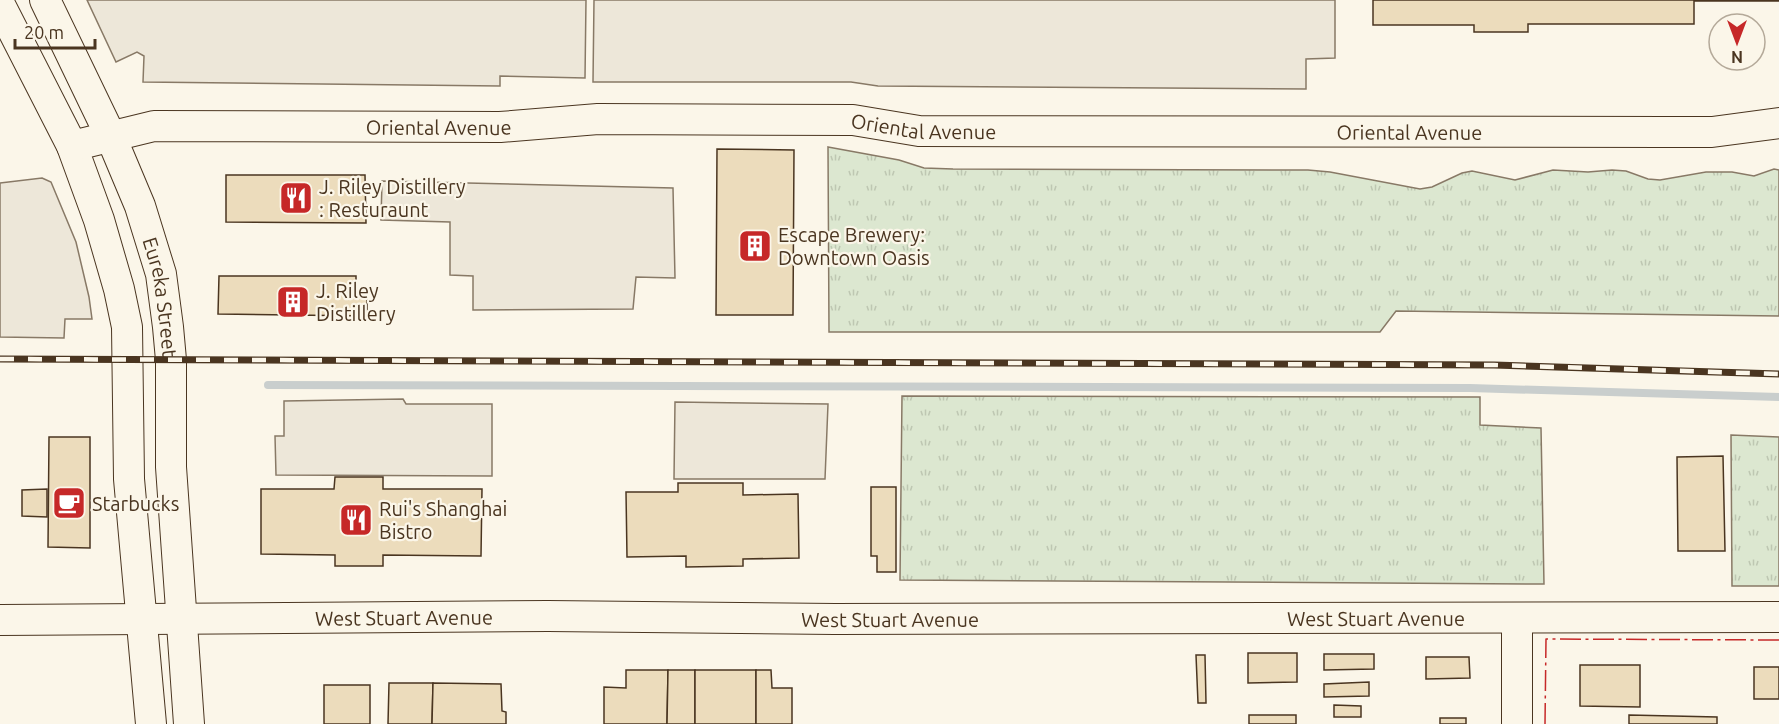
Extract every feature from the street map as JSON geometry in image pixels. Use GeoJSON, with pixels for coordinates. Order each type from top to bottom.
{"type":"FeatureCollection","features":[{"type":"Feature","properties":{"kind":"street","name":"Eureka Street"},"geometry":{"type":"LineString","coordinates":[[45,0],[111,136],[140,206],[161,274],[171,360],[171,467],[189,724]]}},
{"type":"Feature","properties":{"kind":"street","name":"Eureka Street"},"geometry":{"type":"LineString","coordinates":[[0,5],[72,146],[111,258],[127,327],[129,478],[151,724]]}},
{"type":"Feature","properties":{"kind":"street","name":"Oriental Avenue"},"geometry":{"type":"LineString","coordinates":[[72,146],[154,126],[500,127],[597,119],[853,120],[919,131],[1700,132],[1779,123]]}},
{"type":"Feature","properties":{"kind":"street","name":"West Stuart Avenue"},"geometry":{"type":"LineString","coordinates":[[0,620],[594,616],[835,619],[1779,617]]}},
{"type":"Feature","properties":{"kind":"street"},"geometry":{"type":"LineString","coordinates":[[1516,618],[1517,724]]}},
{"type":"Feature","properties":{"kind":"green space"},"geometry":{"type":"Polygon","coordinates":[[[828,147],[899,160],[924,168],[1308,170],[1420,189],[1432,187],[1462,173],[1472,171],[1515,180],[1553,170],[1588,172],[1612,170],[1626,171],[1648,179],[1660,180],[1706,172],[1732,172],[1754,176],[1774,169],[1779,170],[1779,316],[1396,311],[1380,332],[829,332],[828,147]]]}},
{"type":"Feature","properties":{"kind":"green space"},"geometry":{"type":"Polygon","coordinates":[[[902,396],[1480,397],[1480,425],[1541,428],[1544,584],[900,580],[902,396]]]}},
{"type":"Feature","properties":{"kind":"green space"},"geometry":{"type":"Polygon","coordinates":[[[1731,435],[1779,437],[1779,586],[1732,586],[1731,435]]]}},
{"type":"Feature","properties":{"kind":"shaded area"},"geometry":{"type":"Polygon","coordinates":[[[87,0],[586,0],[585,78],[500,76],[500,86],[143,82],[144,56],[137,52],[116,62],[87,0]]]}},
{"type":"Feature","properties":{"kind":"shaded area"},"geometry":{"type":"Polygon","coordinates":[[[594,0],[1335,0],[1335,58],[1306,59],[1306,89],[878,86],[851,82],[593,82],[594,0]]]}},
{"type":"Feature","properties":{"kind":"shaded area"},"geometry":{"type":"Polygon","coordinates":[[[42,178],[51,182],[76,242],[92,319],[65,319],[64,338],[0,337],[0,183],[42,178]]]}},
{"type":"Feature","properties":{"kind":"shaded area"},"geometry":{"type":"Polygon","coordinates":[[[382,181],[673,188],[675,278],[636,277],[633,309],[473,310],[473,276],[450,275],[450,222],[381,220],[382,181]]]}},
{"type":"Feature","properties":{"kind":"shaded area"},"geometry":{"type":"Polygon","coordinates":[[[403,399],[406,404],[492,404],[492,476],[276,475],[275,436],[284,436],[284,401],[403,399]]]}},
{"type":"Feature","properties":{"kind":"shaded area"},"geometry":{"type":"Polygon","coordinates":[[[675,402],[828,404],[825,479],[674,479],[675,402]]]}},
{"type":"Feature","properties":{"kind":"building"},"geometry":{"type":"Polygon","coordinates":[[[1373,0],[1779,1],[1694,1],[1694,24],[1528,24],[1528,32],[1474,32],[1474,25],[1373,25],[1373,0]]]}},
{"type":"Feature","properties":{"kind":"building","name":"Escape Brewery: Downtown Oasis"},"geometry":{"type":"Polygon","coordinates":[[[717,149],[794,150],[793,315],[716,315],[717,149]]]}},
{"type":"Feature","properties":{"kind":"building","name":"J. Riley Distillery : Resturaunt"},"geometry":{"type":"Polygon","coordinates":[[[226,175],[365,175],[366,223],[226,222],[226,175]]]}},
{"type":"Feature","properties":{"kind":"building","name":"J. Riley Distillery"},"geometry":{"type":"Polygon","coordinates":[[[219,276],[356,276],[356,290],[367,290],[367,316],[218,314],[219,276]]]}},
{"type":"Feature","properties":{"kind":"building","name":"Starbucks"},"geometry":{"type":"Polygon","coordinates":[[[49,437],[90,437],[90,548],[48,547],[49,437]]]}},
{"type":"Feature","properties":{"kind":"building"},"geometry":{"type":"Polygon","coordinates":[[[1723,456],[1725,551],[1678,551],[1677,457],[1723,456]]]}},
{"type":"Feature","properties":{"kind":"building"},"geometry":{"type":"Polygon","coordinates":[[[335,477],[383,477],[383,489],[482,489],[481,556],[383,555],[383,566],[335,566],[335,555],[261,554],[261,489],[334,489],[335,477]]]}},
{"type":"Feature","properties":{"kind":"building"},"geometry":{"type":"Polygon","coordinates":[[[678,483],[743,483],[743,495],[798,494],[799,558],[743,559],[743,566],[686,567],[686,556],[627,557],[626,492],[678,492],[678,483]]]}},
{"type":"Feature","properties":{"kind":"building"},"geometry":{"type":"Polygon","coordinates":[[[871,487],[896,487],[896,572],[877,572],[877,556],[871,556],[871,487]]]}},
{"type":"Feature","properties":{"kind":"building"},"geometry":{"type":"Polygon","coordinates":[[[47,489],[47,517],[22,516],[22,490],[47,489]]]}},
{"type":"Feature","properties":{"kind":"building"},"geometry":{"type":"Polygon","coordinates":[[[1248,653],[1297,653],[1297,682],[1248,683],[1248,653]]]}},
{"type":"Feature","properties":{"kind":"building"},"geometry":{"type":"Polygon","coordinates":[[[1324,654],[1374,654],[1374,669],[1324,670],[1324,654]]]}},
{"type":"Feature","properties":{"kind":"building"},"geometry":{"type":"Polygon","coordinates":[[[1196,655],[1205,655],[1206,703],[1198,703],[1196,655]]]}},
{"type":"Feature","properties":{"kind":"building"},"geometry":{"type":"Polygon","coordinates":[[[1426,657],[1469,657],[1470,678],[1426,679],[1426,657]]]}},
{"type":"Feature","properties":{"kind":"building"},"geometry":{"type":"Polygon","coordinates":[[[1580,665],[1640,665],[1640,707],[1580,706],[1580,665]]]}},
{"type":"Feature","properties":{"kind":"building"},"geometry":{"type":"Polygon","coordinates":[[[1754,667],[1779,667],[1779,699],[1754,699],[1754,667]]]}},
{"type":"Feature","properties":{"kind":"building"},"geometry":{"type":"Polygon","coordinates":[[[626,670],[668,670],[667,724],[604,724],[604,687],[626,688],[626,670]]]}},
{"type":"Feature","properties":{"kind":"building"},"geometry":{"type":"Polygon","coordinates":[[[668,670],[695,670],[695,724],[667,724],[668,670]]]}},
{"type":"Feature","properties":{"kind":"building"},"geometry":{"type":"Polygon","coordinates":[[[695,670],[756,670],[756,724],[695,724],[695,670]]]}},
{"type":"Feature","properties":{"kind":"building"},"geometry":{"type":"Polygon","coordinates":[[[756,670],[771,670],[772,688],[792,688],[792,724],[756,724],[756,670]]]}},
{"type":"Feature","properties":{"kind":"building"},"geometry":{"type":"Polygon","coordinates":[[[1369,682],[1369,696],[1324,697],[1324,684],[1369,682]]]}},
{"type":"Feature","properties":{"kind":"building"},"geometry":{"type":"Polygon","coordinates":[[[389,683],[433,683],[432,724],[388,724],[389,683]]]}},
{"type":"Feature","properties":{"kind":"building"},"geometry":{"type":"Polygon","coordinates":[[[433,683],[501,684],[502,711],[506,712],[506,724],[432,724],[433,683]]]}},
{"type":"Feature","properties":{"kind":"building"},"geometry":{"type":"Polygon","coordinates":[[[324,685],[370,685],[370,724],[324,724],[324,685]]]}},
{"type":"Feature","properties":{"kind":"building"},"geometry":{"type":"Polygon","coordinates":[[[1334,705],[1361,706],[1361,717],[1334,717],[1334,705]]]}},
{"type":"Feature","properties":{"kind":"building"},"geometry":{"type":"Polygon","coordinates":[[[1249,715],[1296,715],[1296,724],[1249,724],[1249,715]]]}},
{"type":"Feature","properties":{"kind":"building"},"geometry":{"type":"Polygon","coordinates":[[[1629,715],[1717,717],[1717,724],[1629,724],[1629,715]]]}},
{"type":"Feature","properties":{"kind":"building"},"geometry":{"type":"Polygon","coordinates":[[[1440,718],[1466,718],[1466,724],[1440,724],[1440,718]]]}},
{"type":"Feature","properties":{"kind":"waterway"},"geometry":{"type":"LineString","coordinates":[[268,385],[1470,388],[1779,397]]}},
{"type":"Feature","properties":{"kind":"railway"},"geometry":{"type":"LineString","coordinates":[[0,359],[1494,365],[1779,374]]}},
{"type":"Feature","properties":{"kind":"power"},"geometry":{"type":"LineString","coordinates":[[1545,724],[1546,639],[1779,640]]}},
{"type":"Feature","properties":{"kind":"place","name":"J. Riley Distillery : Resturaunt"},"geometry":{"type":"Point","coordinates":[296,198]}},
{"type":"Feature","properties":{"kind":"place","name":"Escape Brewery: Downtown Oasis"},"geometry":{"type":"Point","coordinates":[755,246]}},
{"type":"Feature","properties":{"kind":"place","name":"J. Riley Distillery"},"geometry":{"type":"Point","coordinates":[293,302]}},
{"type":"Feature","properties":{"kind":"place","name":"Starbucks"},"geometry":{"type":"Point","coordinates":[69,503]}},
{"type":"Feature","properties":{"kind":"place","name":"Rui's Shanghai Bistro"},"geometry":{"type":"Point","coordinates":[356,520]}}]}
